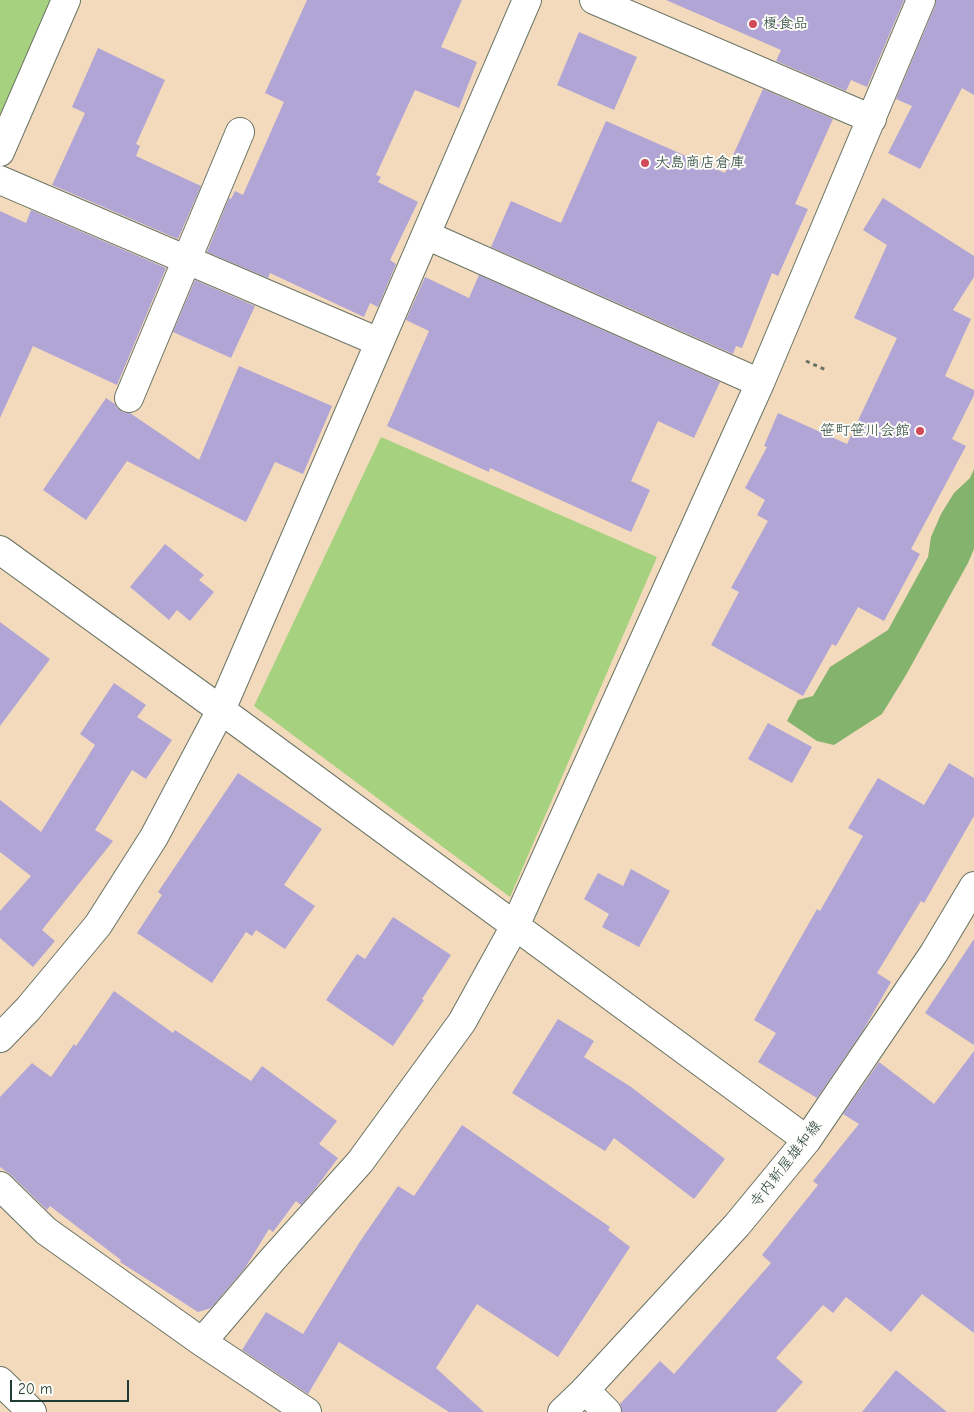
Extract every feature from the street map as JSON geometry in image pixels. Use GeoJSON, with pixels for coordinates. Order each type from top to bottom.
{"type":"FeatureCollection","features":[{"type":"Feature","properties":{"kind":"street"},"geometry":{"type":"LineString","coordinates":[[0,152],[66,0]]}},
{"type":"Feature","properties":{"kind":"street"},"geometry":{"type":"LineString","coordinates":[[0,1038],[28,1009],[98,925],[154,837],[221,710],[527,0]]}},
{"type":"Feature","properties":{"kind":"street"},"geometry":{"type":"LineString","coordinates":[[594,0],[872,119]]}},
{"type":"Feature","properties":{"kind":"street"},"geometry":{"type":"LineString","coordinates":[[202,1342],[360,1162],[462,1022],[515,926],[760,383],[921,0]]}},
{"type":"Feature","properties":{"kind":"street"},"geometry":{"type":"LineString","coordinates":[[129,398],[240,132]]}},
{"type":"Feature","properties":{"kind":"street"},"geometry":{"type":"LineString","coordinates":[[0,180],[379,342]]}},
{"type":"Feature","properties":{"kind":"street"},"geometry":{"type":"LineString","coordinates":[[426,235],[760,383]]}},
{"type":"Feature","properties":{"kind":"street"},"geometry":{"type":"LineString","coordinates":[[0,550],[807,1140]]}},
{"type":"Feature","properties":{"kind":"street","name":"寺内新屋雄和線"},"geometry":{"type":"LineString","coordinates":[[562,1412],[585,1390],[737,1225],[807,1140],[934,953],[974,886]]}},
{"type":"Feature","properties":{"kind":"street"},"geometry":{"type":"LineString","coordinates":[[0,1186],[46,1232],[202,1342],[307,1412]]}},
{"type":"Feature","properties":{"kind":"street"},"geometry":{"type":"LineString","coordinates":[[0,1381],[32,1412]]}},
{"type":"Feature","properties":{"kind":"street"},"geometry":{"type":"LineString","coordinates":[[585,1390],[607,1412]]}},
{"type":"Feature","properties":{"kind":"green space"},"geometry":{"type":"Polygon","coordinates":[[[0,0],[53,0],[0,124],[0,0]]]}},
{"type":"Feature","properties":{"kind":"green space"},"geometry":{"type":"Polygon","coordinates":[[[381,437],[657,557],[510,897],[254,706],[381,437]]]}},
{"type":"Feature","properties":{"kind":"green space"},"geometry":{"type":"Polygon","coordinates":[[[974,469],[974,549],[906,675],[882,714],[834,745],[817,741],[787,721],[798,700],[813,696],[830,667],[888,630],[928,557],[931,537],[941,514],[954,493],[970,478],[974,469]]]}},
{"type":"Feature","properties":{"kind":"building"},"geometry":{"type":"Polygon","coordinates":[[[307,0],[462,0],[441,47],[477,62],[459,108],[415,90],[376,175],[381,177],[378,182],[418,202],[390,260],[396,264],[378,307],[370,303],[364,317],[270,273],[268,278],[207,252],[229,198],[231,199],[235,191],[243,195],[284,102],[265,93],[307,0]]]}},
{"type":"Feature","properties":{"kind":"building"},"geometry":{"type":"Polygon","coordinates":[[[666,0],[904,0],[867,87],[851,80],[846,91],[776,61],[781,50],[666,0]]]}},
{"type":"Feature","properties":{"kind":"building"},"geometry":{"type":"Polygon","coordinates":[[[936,0],[974,0],[974,95],[962,88],[920,169],[888,153],[912,106],[896,99],[936,0]]]}},
{"type":"Feature","properties":{"kind":"building"},"geometry":{"type":"Polygon","coordinates":[[[579,32],[637,57],[614,110],[557,85],[579,32]]]}},
{"type":"Feature","properties":{"kind":"building"},"geometry":{"type":"Polygon","coordinates":[[[98,48],[165,80],[136,144],[140,146],[136,156],[201,186],[178,239],[52,185],[85,113],[72,107],[98,48]]]}},
{"type":"Feature","properties":{"kind":"building"},"geometry":{"type":"Polygon","coordinates":[[[763,89],[833,119],[795,204],[808,209],[778,276],[772,273],[742,348],[736,346],[733,354],[491,247],[511,201],[561,223],[606,121],[725,173],[763,89]]]}},
{"type":"Feature","properties":{"kind":"building"},"geometry":{"type":"Polygon","coordinates":[[[883,198],[974,256],[974,277],[953,310],[971,319],[945,376],[974,390],[974,395],[952,439],[966,446],[911,549],[920,554],[884,621],[858,607],[836,646],[832,644],[803,696],[711,645],[739,592],[731,588],[768,521],[757,515],[765,500],[745,488],[767,447],[764,446],[778,413],[847,444],[897,338],[854,318],[887,245],[863,230],[883,198]]]}},
{"type":"Feature","properties":{"kind":"building"},"geometry":{"type":"Polygon","coordinates":[[[31,210],[166,268],[117,385],[33,346],[0,418],[0,211],[26,223],[31,210]]]}},
{"type":"Feature","properties":{"kind":"building"},"geometry":{"type":"Polygon","coordinates":[[[479,275],[720,382],[694,438],[658,421],[631,481],[650,490],[631,532],[490,468],[489,472],[387,426],[429,331],[406,320],[425,277],[469,298],[479,275]]]}},
{"type":"Feature","properties":{"kind":"building"},"geometry":{"type":"Polygon","coordinates":[[[195,280],[255,306],[231,358],[173,332],[195,280]]]}},
{"type":"Feature","properties":{"kind":"building"},"geometry":{"type":"Polygon","coordinates":[[[239,366],[332,406],[303,474],[275,462],[246,522],[127,461],[86,520],[43,490],[106,398],[123,412],[130,413],[199,460],[239,366]]]}},
{"type":"Feature","properties":{"kind":"building"},"geometry":{"type":"Polygon","coordinates":[[[165,544],[204,575],[199,580],[214,592],[190,621],[177,610],[169,620],[130,587],[165,544]]]}},
{"type":"Feature","properties":{"kind":"building"},"geometry":{"type":"Polygon","coordinates":[[[0,622],[50,659],[0,726],[0,622]]]}},
{"type":"Feature","properties":{"kind":"building"},"geometry":{"type":"Polygon","coordinates":[[[114,683],[146,705],[137,717],[172,740],[146,779],[132,770],[95,830],[113,841],[42,930],[55,941],[33,967],[0,938],[0,911],[31,876],[0,852],[0,800],[41,832],[95,745],[80,734],[114,683]]]}},
{"type":"Feature","properties":{"kind":"building"},"geometry":{"type":"Polygon","coordinates":[[[768,723],[812,747],[792,783],[748,759],[768,723]]]}},
{"type":"Feature","properties":{"kind":"building"},"geometry":{"type":"Polygon","coordinates":[[[949,763],[974,778],[974,816],[924,903],[921,901],[877,973],[891,982],[862,1032],[817,1098],[758,1062],[776,1033],[754,1020],[817,909],[820,911],[863,836],[848,828],[878,778],[924,805],[949,763]]]}},
{"type":"Feature","properties":{"kind":"building"},"geometry":{"type":"Polygon","coordinates":[[[238,773],[322,829],[284,885],[315,906],[285,949],[256,930],[252,936],[246,932],[212,983],[137,933],[162,895],[158,892],[238,773]]]}},
{"type":"Feature","properties":{"kind":"building"},"geometry":{"type":"Polygon","coordinates":[[[631,869],[670,891],[639,947],[602,927],[609,914],[584,899],[598,873],[623,886],[631,869]]]}},
{"type":"Feature","properties":{"kind":"building"},"geometry":{"type":"Polygon","coordinates":[[[393,917],[451,955],[393,1046],[326,1000],[357,954],[365,959],[393,917]]]}},
{"type":"Feature","properties":{"kind":"building"},"geometry":{"type":"Polygon","coordinates":[[[974,939],[974,1045],[925,1013],[974,939]]]}},
{"type":"Feature","properties":{"kind":"building"},"geometry":{"type":"Polygon","coordinates":[[[114,991],[173,1033],[175,1030],[251,1081],[262,1066],[337,1121],[319,1144],[338,1158],[301,1205],[296,1201],[273,1232],[269,1229],[245,1268],[211,1308],[198,1312],[120,1262],[121,1260],[50,1206],[47,1210],[11,1175],[0,1167],[0,1097],[32,1063],[51,1077],[74,1044],[76,1046],[114,991]]]}},
{"type":"Feature","properties":{"kind":"building"},"geometry":{"type":"Polygon","coordinates":[[[558,1019],[594,1041],[584,1057],[631,1087],[725,1159],[694,1199],[614,1138],[605,1151],[512,1093],[558,1019]]]}},
{"type":"Feature","properties":{"kind":"building"},"geometry":{"type":"Polygon","coordinates":[[[974,1051],[974,1333],[922,1294],[891,1332],[846,1297],[833,1313],[823,1305],[776,1358],[803,1382],[776,1412],[622,1412],[620,1404],[660,1361],[674,1374],[771,1263],[762,1255],[818,1185],[813,1181],[859,1124],[843,1114],[879,1062],[934,1104],[974,1051]]]}},
{"type":"Feature","properties":{"kind":"building"},"geometry":{"type":"Polygon","coordinates":[[[462,1125],[610,1227],[608,1230],[630,1247],[558,1357],[477,1304],[436,1368],[484,1412],[449,1412],[339,1342],[308,1394],[242,1350],[266,1312],[303,1334],[359,1243],[398,1186],[414,1196],[462,1125]]]}},
{"type":"Feature","properties":{"kind":"building"},"geometry":{"type":"Polygon","coordinates":[[[896,1370],[947,1412],[862,1412],[896,1370]]]}},
{"type":"Feature","properties":{"kind":"place","name":"榎食品"},"geometry":{"type":"Point","coordinates":[753,24]}},
{"type":"Feature","properties":{"kind":"place","name":"大島商店倉庫"},"geometry":{"type":"Point","coordinates":[645,163]}},
{"type":"Feature","properties":{"kind":"place","name":"笹町笹川会館"},"geometry":{"type":"Point","coordinates":[920,431]}}]}
